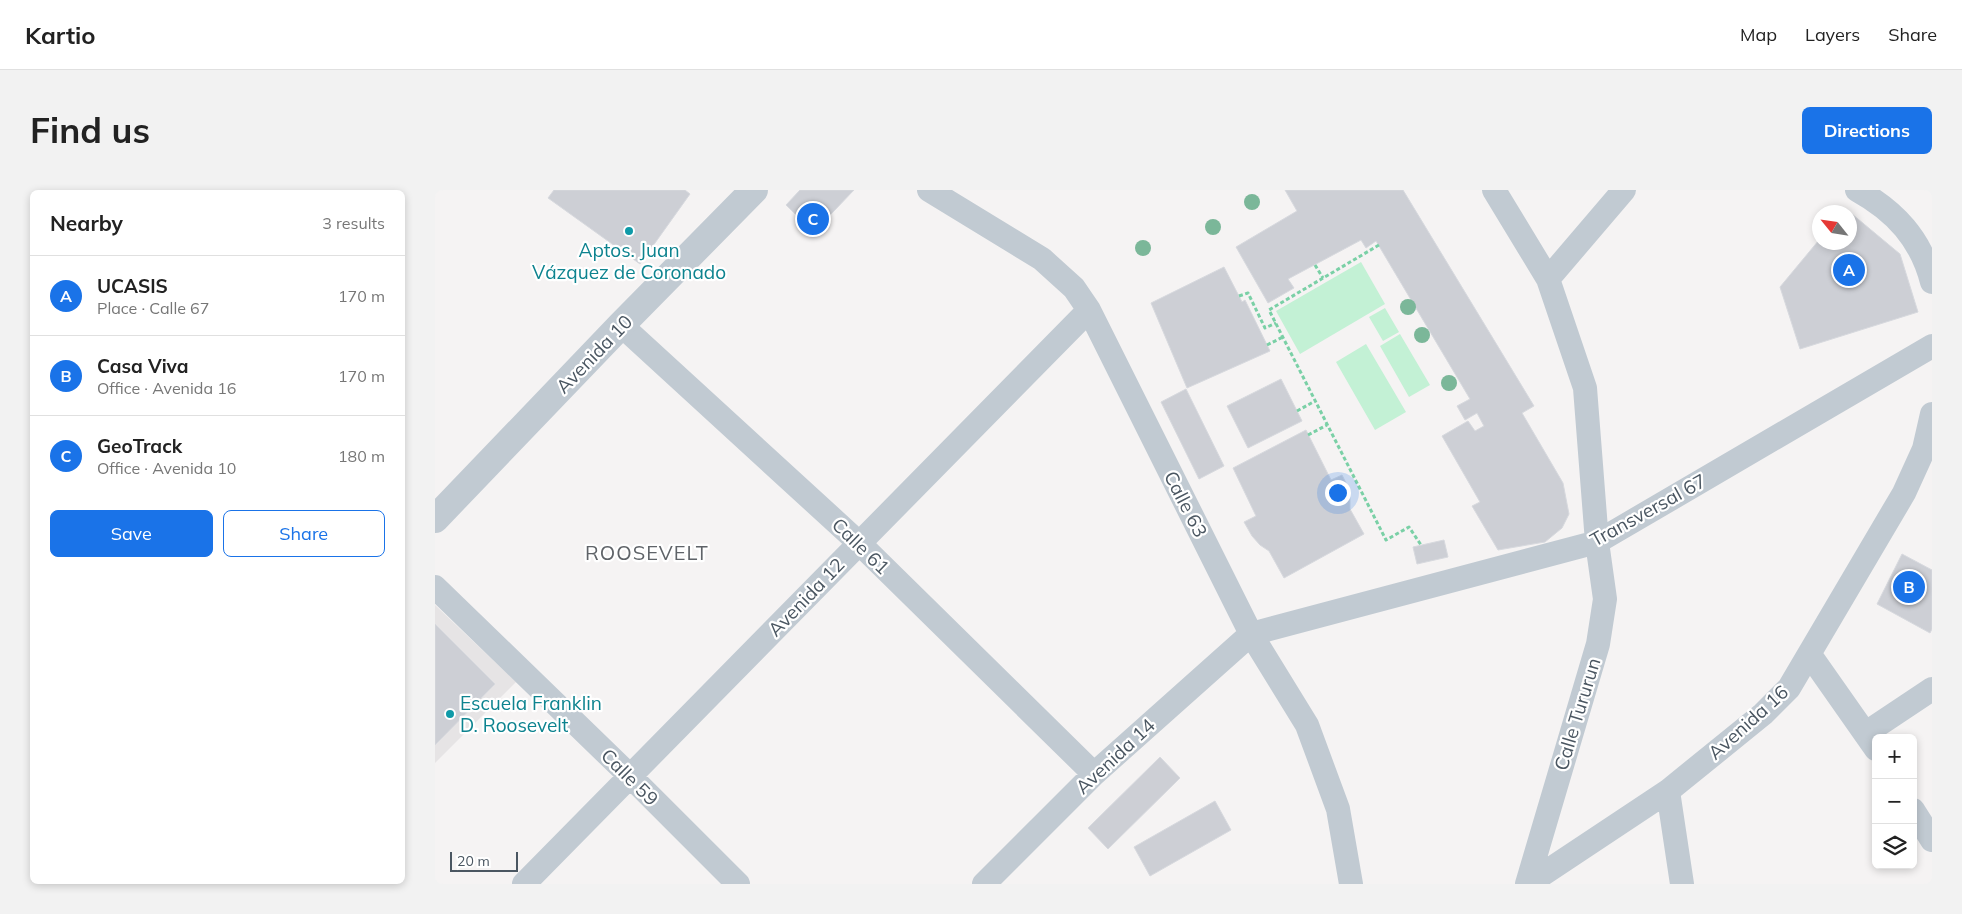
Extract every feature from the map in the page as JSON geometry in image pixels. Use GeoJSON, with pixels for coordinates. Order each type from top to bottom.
{"type":"FeatureCollection","features":[{"type":"Feature","properties":{"kind":"street","name":"Avenida 10"},"geometry":{"type":"LineString","coordinates":[[435,519],[621,325],[754,190]]}},
{"type":"Feature","properties":{"kind":"street","name":"Calle 63"},"geometry":{"type":"LineString","coordinates":[[929,190],[1042,259],[1075,288],[1089,310],[1251,634],[1307,725],[1339,809],[1351,884]]}},
{"type":"Feature","properties":{"kind":"street","name":"Calle Tururun"},"geometry":{"type":"LineString","coordinates":[[1495,190],[1548,279],[1585,388],[1597,542],[1605,599],[1598,644],[1527,884]]}},
{"type":"Feature","properties":{"kind":"street"},"geometry":{"type":"LineString","coordinates":[[1548,279],[1624,190]]}},
{"type":"Feature","properties":{"kind":"street"},"geometry":{"type":"LineString","coordinates":[[1857,190],[1892,214],[1912,235],[1929,268],[1932,282]]}},
{"type":"Feature","properties":{"kind":"street","name":"Avenida 12"},"geometry":{"type":"LineString","coordinates":[[524,884],[1089,310]]}},
{"type":"Feature","properties":{"kind":"street","name":"Calle 61"},"geometry":{"type":"LineString","coordinates":[[621,325],[859,543],[1094,774]]}},
{"type":"Feature","properties":{"kind":"street","name":"Transversal 67"},"geometry":{"type":"LineString","coordinates":[[1251,634],[1597,542],[1932,346]]}},
{"type":"Feature","properties":{"kind":"street","name":"Avenida 16"},"geometry":{"type":"LineString","coordinates":[[1527,884],[1668,791],[1789,688],[1904,493],[1924,449],[1932,414]]}},
{"type":"Feature","properties":{"kind":"street","name":"Calle 59"},"geometry":{"type":"LineString","coordinates":[[435,588],[630,776],[738,884]]}},
{"type":"Feature","properties":{"kind":"street","name":"Avenida 14"},"geometry":{"type":"LineString","coordinates":[[984,884],[1094,774],[1251,634]]}},
{"type":"Feature","properties":{"kind":"street"},"geometry":{"type":"LineString","coordinates":[[1810,655],[1871,741],[1932,689]]}},
{"type":"Feature","properties":{"kind":"street"},"geometry":{"type":"LineString","coordinates":[[1668,791],[1682,884]]}},
{"type":"Feature","properties":{"kind":"street"},"geometry":{"type":"LineString","coordinates":[[1917,816],[1932,840]]}},
{"type":"Feature","properties":{"kind":"path"},"geometry":{"type":"LineString","coordinates":[[1379,245],[1269,310],[1385,540],[1409,526],[1421,545]]}},
{"type":"Feature","properties":{"kind":"path"},"geometry":{"type":"LineString","coordinates":[[1315,265],[1323,278]]}},
{"type":"Feature","properties":{"kind":"path"},"geometry":{"type":"LineString","coordinates":[[1239,296],[1248,293],[1265,328],[1276,323]]}},
{"type":"Feature","properties":{"kind":"path"},"geometry":{"type":"LineString","coordinates":[[1267,345],[1283,337]]}},
{"type":"Feature","properties":{"kind":"path"},"geometry":{"type":"LineString","coordinates":[[1297,411],[1315,401]]}},
{"type":"Feature","properties":{"kind":"path"},"geometry":{"type":"LineString","coordinates":[[1308,435],[1327,424]]}},
{"type":"Feature","properties":{"kind":"shaded area"},"geometry":{"type":"Polygon","coordinates":[[[435,605],[516,682],[435,763],[435,605]]]}},
{"type":"Feature","properties":{"kind":"green space"},"geometry":{"type":"Polygon","coordinates":[[[1361,262],[1385,304],[1300,354],[1276,311],[1361,262]]]}},
{"type":"Feature","properties":{"kind":"green space"},"geometry":{"type":"Polygon","coordinates":[[[1385,308],[1399,332],[1383,341],[1369,317],[1385,308]]]}},
{"type":"Feature","properties":{"kind":"green space"},"geometry":{"type":"Polygon","coordinates":[[[1400,334],[1430,385],[1409,397],[1380,346],[1400,334]]]}},
{"type":"Feature","properties":{"kind":"green space"},"geometry":{"type":"Polygon","coordinates":[[[1366,344],[1406,412],[1375,430],[1336,362],[1366,344]]]}},
{"type":"Feature","properties":{"kind":"building","name":"Aptos. Juan Vázquez de Coronado"},"geometry":{"type":"Polygon","coordinates":[[[554,190],[685,190],[690,194],[640,264],[548,198],[554,190]]]}},
{"type":"Feature","properties":{"kind":"building"},"geometry":{"type":"Polygon","coordinates":[[[800,190],[854,190],[814,232],[786,205],[800,190]]]}},
{"type":"Feature","properties":{"kind":"building"},"geometry":{"type":"Polygon","coordinates":[[[1285,190],[1403,190],[1534,406],[1522,413],[1563,483],[1569,514],[1562,528],[1545,542],[1498,550],[1472,506],[1480,502],[1442,436],[1468,421],[1475,431],[1484,426],[1477,413],[1465,420],[1457,406],[1470,399],[1376,241],[1366,248],[1361,240],[1288,279],[1294,288],[1268,303],[1236,247],[1297,211],[1285,190]]]}},
{"type":"Feature","properties":{"kind":"building"},"geometry":{"type":"Polygon","coordinates":[[[1857,218],[1900,254],[1918,312],[1800,349],[1780,287],[1812,248],[1812,250],[1857,250],[1857,218]]]}},
{"type":"Feature","properties":{"kind":"building"},"geometry":{"type":"Polygon","coordinates":[[[1224,267],[1242,302],[1245,300],[1270,351],[1187,388],[1151,303],[1224,267]]]}},
{"type":"Feature","properties":{"kind":"building"},"geometry":{"type":"Polygon","coordinates":[[[1281,379],[1302,421],[1248,448],[1227,406],[1281,379]]]}},
{"type":"Feature","properties":{"kind":"building"},"geometry":{"type":"Polygon","coordinates":[[[1186,389],[1224,466],[1199,479],[1161,402],[1186,389]]]}},
{"type":"Feature","properties":{"kind":"building"},"geometry":{"type":"Polygon","coordinates":[[[1306,430],[1331,480],[1342,475],[1350,491],[1350,509],[1364,534],[1284,578],[1269,551],[1252,536],[1244,522],[1256,516],[1233,468],[1306,430]]]}},
{"type":"Feature","properties":{"kind":"building"},"geometry":{"type":"Polygon","coordinates":[[[1444,540],[1448,557],[1417,564],[1413,547],[1444,540]]]}},
{"type":"Feature","properties":{"kind":"building"},"geometry":{"type":"Polygon","coordinates":[[[1902,554],[1932,570],[1932,629],[1930,633],[1877,604],[1902,554]]]}},
{"type":"Feature","properties":{"kind":"building","name":"Escuela Franklin D. Roosevelt"},"geometry":{"type":"Polygon","coordinates":[[[435,624],[495,684],[435,745],[435,624]]]}},
{"type":"Feature","properties":{"kind":"building"},"geometry":{"type":"Polygon","coordinates":[[[1160,757],[1180,778],[1108,849],[1088,828],[1160,757]]]}},
{"type":"Feature","properties":{"kind":"building"},"geometry":{"type":"Polygon","coordinates":[[[1215,801],[1231,830],[1150,876],[1134,847],[1215,801]]]}},
{"type":"Feature","properties":{"kind":"place","name":"GeoTrack"},"geometry":{"type":"Point","coordinates":[813,219]}},
{"type":"Feature","properties":{"kind":"place","name":"Aptos. Juan Vázquez de Coronado"},"geometry":{"type":"Point","coordinates":[629,231]}},
{"type":"Feature","properties":{"kind":"place","name":"UCASIS"},"geometry":{"type":"Point","coordinates":[1849,270]}},
{"type":"Feature","properties":{"kind":"place","name":"Casa Viva"},"geometry":{"type":"Point","coordinates":[1909,587]}},
{"type":"Feature","properties":{"kind":"place","name":"Escuela Franklin D. Roosevelt"},"geometry":{"type":"Point","coordinates":[450,714]}},
{"type":"Feature","properties":{"kind":"district","name":"ROOSEVELT"},"geometry":{"type":"Point","coordinates":[647,553]}}]}
